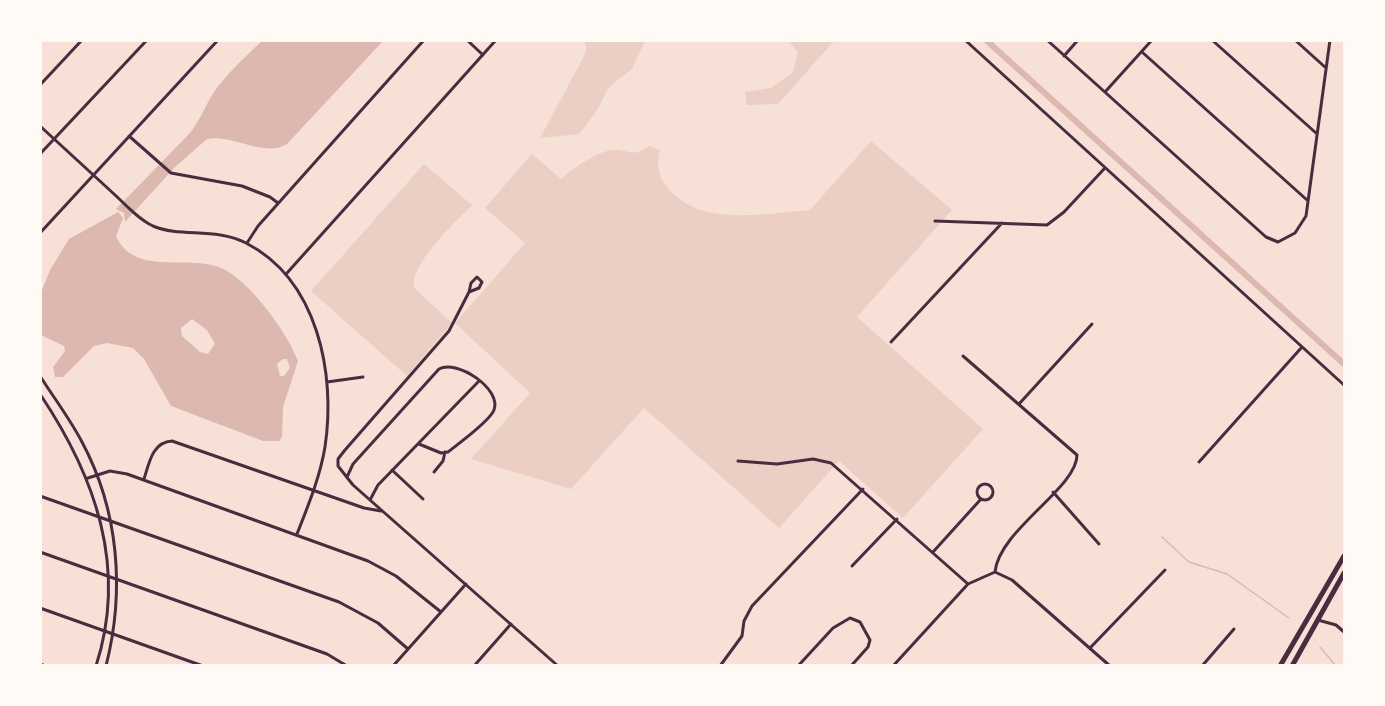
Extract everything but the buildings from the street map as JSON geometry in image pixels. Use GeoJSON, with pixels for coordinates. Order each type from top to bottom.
{"type":"FeatureCollection","features":[{"type":"Feature","properties":{"kind":"main road"},"geometry":{"type":"LineString","coordinates":[[1282,666],[1344,556]]}},
{"type":"Feature","properties":{"kind":"main road"},"geometry":{"type":"LineString","coordinates":[[1292,666],[1344,573]]}},
{"type":"Feature","properties":{"kind":"street"},"geometry":{"type":"LineString","coordinates":[[40,85],[82,40]]}},
{"type":"Feature","properties":{"kind":"street"},"geometry":{"type":"LineString","coordinates":[[40,154],[147,40]]}},
{"type":"Feature","properties":{"kind":"street"},"geometry":{"type":"LineString","coordinates":[[40,233],[218,40]]}},
{"type":"Feature","properties":{"kind":"street"},"geometry":{"type":"LineString","coordinates":[[247,243],[278,203],[424,40]]}},
{"type":"Feature","properties":{"kind":"street"},"geometry":{"type":"LineString","coordinates":[[467,40],[483,55]]}},
{"type":"Feature","properties":{"kind":"street"},"geometry":{"type":"LineString","coordinates":[[286,274],[496,40]]}},
{"type":"Feature","properties":{"kind":"street"},"geometry":{"type":"LineString","coordinates":[[965,40],[1104,170],[1344,385]]}},
{"type":"Feature","properties":{"kind":"street"},"geometry":{"type":"LineString","coordinates":[[1047,40],[1272,242],[1285,241],[1300,228],[1306,216],[1330,40]]}},
{"type":"Feature","properties":{"kind":"street"},"geometry":{"type":"LineString","coordinates":[[1064,56],[1078,40]]}},
{"type":"Feature","properties":{"kind":"street"},"geometry":{"type":"LineString","coordinates":[[1105,93],[1152,40]]}},
{"type":"Feature","properties":{"kind":"street"},"geometry":{"type":"LineString","coordinates":[[1212,40],[1316,133]]}},
{"type":"Feature","properties":{"kind":"street"},"geometry":{"type":"LineString","coordinates":[[1295,40],[1326,68]]}},
{"type":"Feature","properties":{"kind":"street"},"geometry":{"type":"LineString","coordinates":[[1142,51],[1307,200]]}},
{"type":"Feature","properties":{"kind":"street"},"geometry":{"type":"LineString","coordinates":[[40,126],[152,226],[171,231],[217,234],[247,243],[286,274],[305,304],[318,336],[327,382],[328,413],[324,450],[297,534]]}},
{"type":"Feature","properties":{"kind":"street"},"geometry":{"type":"LineString","coordinates":[[129,136],[171,173],[242,186],[270,197],[278,203]]}},
{"type":"Feature","properties":{"kind":"street"},"geometry":{"type":"LineString","coordinates":[[935,222],[1047,225],[1064,212],[1104,170]]}},
{"type":"Feature","properties":{"kind":"street"},"geometry":{"type":"LineString","coordinates":[[891,342],[1002,223]]}},
{"type":"Feature","properties":{"kind":"street"},"geometry":{"type":"LineString","coordinates":[[469,292],[479,288],[482,282],[477,277],[471,283],[469,292],[449,331],[338,459],[338,466],[347,479],[370,500],[558,666]]}},
{"type":"Feature","properties":{"kind":"street"},"geometry":{"type":"LineString","coordinates":[[1019,404],[1092,324]]}},
{"type":"Feature","properties":{"kind":"street"},"geometry":{"type":"LineString","coordinates":[[1199,462],[1302,347]]}},
{"type":"Feature","properties":{"kind":"street"},"geometry":{"type":"LineString","coordinates":[[893,666],[968,584],[994,572],[998,560],[1020,529],[1075,469],[1077,455],[963,356]]}},
{"type":"Feature","properties":{"kind":"street"},"geometry":{"type":"LineString","coordinates":[[347,479],[353,464],[439,369],[445,366],[460,368],[479,381],[495,402],[491,415],[445,452],[443,461],[434,472]]}},
{"type":"Feature","properties":{"kind":"street"},"geometry":{"type":"LineString","coordinates":[[41,376],[82,443],[96,475],[110,522],[117,580],[114,634],[106,666]]}},
{"type":"Feature","properties":{"kind":"street"},"geometry":{"type":"LineString","coordinates":[[327,382],[363,376]]}},
{"type":"Feature","properties":{"kind":"street"},"geometry":{"type":"LineString","coordinates":[[370,500],[374,490],[392,470],[479,381]]}},
{"type":"Feature","properties":{"kind":"street"},"geometry":{"type":"LineString","coordinates":[[40,394],[72,443],[88,478],[99,516],[108,576],[103,630],[96,666]]}},
{"type":"Feature","properties":{"kind":"street"},"geometry":{"type":"LineString","coordinates":[[144,479],[155,449],[166,441],[172,441],[364,508],[383,511]]}},
{"type":"Feature","properties":{"kind":"street"},"geometry":{"type":"LineString","coordinates":[[419,444],[445,452]]}},
{"type":"Feature","properties":{"kind":"street"},"geometry":{"type":"LineString","coordinates":[[738,461],[777,464],[823,459],[863,489],[968,584]]}},
{"type":"Feature","properties":{"kind":"street"},"geometry":{"type":"LineString","coordinates":[[392,470],[423,499]]}},
{"type":"Feature","properties":{"kind":"street"},"geometry":{"type":"LineString","coordinates":[[88,478],[119,472],[297,534],[381,567],[415,589],[441,612]]}},
{"type":"Feature","properties":{"kind":"street"},"geometry":{"type":"LineString","coordinates":[[989,485],[993,495],[986,500],[981,499],[977,493],[979,488],[989,485]]}},
{"type":"Feature","properties":{"kind":"street"},"geometry":{"type":"LineString","coordinates":[[720,666],[742,636],[744,621],[752,606],[863,489]]}},
{"type":"Feature","properties":{"kind":"street"},"geometry":{"type":"LineString","coordinates":[[1053,492],[1099,544]]}},
{"type":"Feature","properties":{"kind":"street"},"geometry":{"type":"LineString","coordinates":[[40,496],[339,602],[378,623],[408,649]]}},
{"type":"Feature","properties":{"kind":"street"},"geometry":{"type":"LineString","coordinates":[[933,552],[981,499]]}},
{"type":"Feature","properties":{"kind":"street"},"geometry":{"type":"LineString","coordinates":[[852,566],[897,519]]}},
{"type":"Feature","properties":{"kind":"street"},"geometry":{"type":"LineString","coordinates":[[40,552],[327,654],[346,666]]}},
{"type":"Feature","properties":{"kind":"street"},"geometry":{"type":"LineString","coordinates":[[1090,648],[1164,570]]}},
{"type":"Feature","properties":{"kind":"street"},"geometry":{"type":"LineString","coordinates":[[994,572],[1012,580],[1110,666]]}},
{"type":"Feature","properties":{"kind":"street"},"geometry":{"type":"LineString","coordinates":[[393,666],[466,584]]}},
{"type":"Feature","properties":{"kind":"street"},"geometry":{"type":"LineString","coordinates":[[40,608],[203,666]]}},
{"type":"Feature","properties":{"kind":"street"},"geometry":{"type":"LineString","coordinates":[[798,666],[833,628],[850,618],[863,625],[870,640],[868,647],[851,666]]}},
{"type":"Feature","properties":{"kind":"street"},"geometry":{"type":"LineString","coordinates":[[1318,620],[1336,625],[1344,632]]}},
{"type":"Feature","properties":{"kind":"street"},"geometry":{"type":"LineString","coordinates":[[474,666],[511,624]]}},
{"type":"Feature","properties":{"kind":"street"},"geometry":{"type":"LineString","coordinates":[[1202,666],[1234,629]]}},
{"type":"Feature","properties":{"kind":"street"},"geometry":{"type":"LineString","coordinates":[[40,664],[45,666]]}},
{"type":"Feature","properties":{"kind":"shaded area"},"geometry":{"type":"Polygon","coordinates":[[[262,41],[383,41],[287,144],[278,148],[268,148],[217,138],[207,139],[175,167],[125,222],[124,213],[116,209],[190,133],[219,85],[262,41]]]}},
{"type":"Feature","properties":{"kind":"shaded area"},"geometry":{"type":"Polygon","coordinates":[[[584,41],[645,41],[632,69],[609,87],[596,112],[579,134],[540,138],[583,58],[587,48],[584,41]]]}},
{"type":"Feature","properties":{"kind":"shaded area"},"geometry":{"type":"Polygon","coordinates":[[[789,41],[834,41],[778,104],[747,105],[745,92],[771,88],[793,72],[798,53],[789,41]]]}},
{"type":"Feature","properties":{"kind":"shaded area"},"geometry":{"type":"Polygon","coordinates":[[[871,141],[952,210],[857,317],[983,429],[903,518],[839,461],[779,528],[644,408],[571,489],[471,459],[530,393],[455,323],[525,243],[485,208],[532,154],[561,179],[592,157],[606,151],[638,152],[649,146],[660,150],[658,167],[661,178],[671,192],[685,203],[719,214],[756,215],[810,210],[871,141]]]}},
{"type":"Feature","properties":{"kind":"shaded area"},"geometry":{"type":"Polygon","coordinates":[[[424,164],[472,205],[435,244],[418,268],[415,289],[452,323],[407,376],[311,291],[424,164]]]}},
{"type":"Feature","properties":{"kind":"shaded area"},"geometry":{"type":"Polygon","coordinates":[[[118,212],[123,218],[116,236],[124,248],[135,256],[161,262],[219,267],[242,282],[276,322],[298,361],[283,407],[282,437],[279,441],[263,441],[171,406],[144,359],[133,348],[107,343],[94,346],[63,377],[55,377],[53,367],[65,351],[64,346],[41,335],[41,293],[50,270],[69,239],[118,212]],[[192,319],[181,328],[182,336],[200,352],[208,354],[215,344],[207,330],[192,319]],[[287,359],[277,364],[280,376],[284,376],[290,368],[287,359]]]}},
{"type":"Feature","properties":{"kind":"waterway"},"geometry":{"type":"LineString","coordinates":[[986,40],[1344,364]]}},
{"type":"Feature","properties":{"kind":"waterway"},"geometry":{"type":"LineString","coordinates":[[1162,537],[1189,562],[1227,574],[1289,618]]}},
{"type":"Feature","properties":{"kind":"waterway"},"geometry":{"type":"LineString","coordinates":[[1320,647],[1336,666]]}}]}
